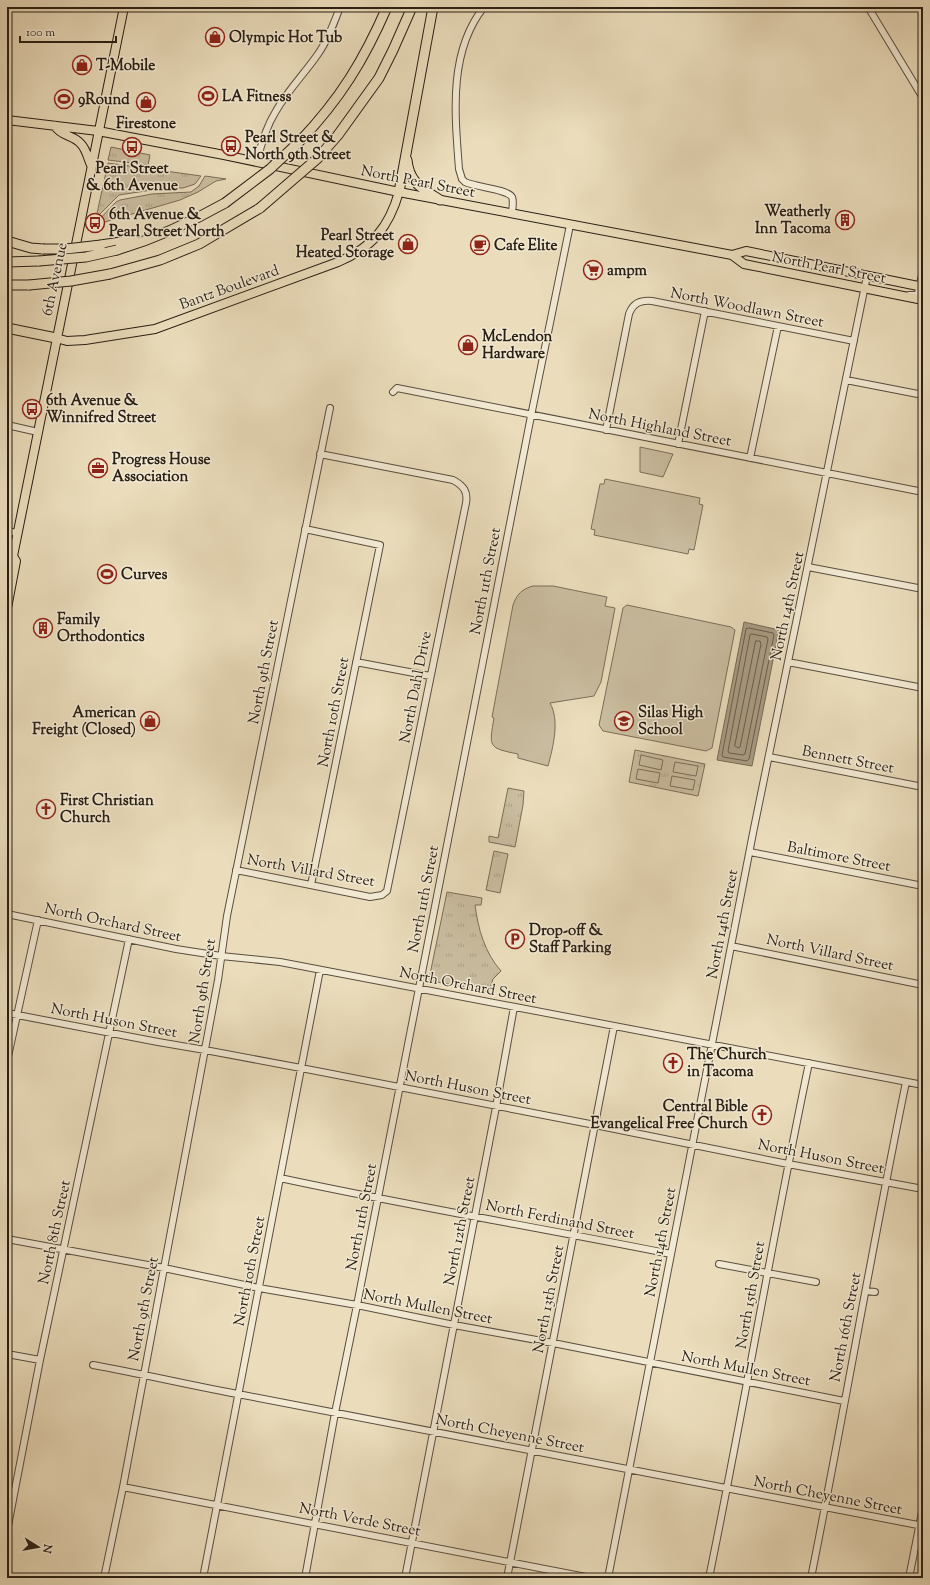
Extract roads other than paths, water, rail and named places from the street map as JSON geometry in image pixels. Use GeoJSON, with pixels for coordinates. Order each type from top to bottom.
{"type":"FeatureCollection","features":[{"type":"Feature","properties":{"kind":"highway"},"geometry":{"type":"LineString","coordinates":[[7,262],[86,257],[117,250],[161,236],[200,218],[224,203],[270,169],[300,141],[326,113],[348,83],[367,50],[387,7]]}},
{"type":"Feature","properties":{"kind":"highway"},"geometry":{"type":"LineString","coordinates":[[7,285],[29,285],[71,281],[110,274],[160,260],[199,244],[260,208],[318,158],[338,135],[379,78],[412,7]]}},
{"type":"Feature","properties":{"kind":"highway"},"geometry":{"type":"LineString","coordinates":[[399,192],[432,7]]}},
{"type":"Feature","properties":{"kind":"highway"},"geometry":{"type":"LineString","coordinates":[[406,149],[408,169],[413,181],[440,200]]}},
{"type":"Feature","properties":{"kind":"highway"},"geometry":{"type":"LineString","coordinates":[[7,242],[26,247],[66,249],[161,236]]}},
{"type":"Feature","properties":{"kind":"highway"},"geometry":{"type":"LineString","coordinates":[[7,328],[56,338]]}},
{"type":"Feature","properties":{"kind":"main road","name":"6th Avenue"},"geometry":{"type":"LineString","coordinates":[[7,608],[16,561],[13,556],[17,533],[124,7]]}},
{"type":"Feature","properties":{"kind":"main road","name":"North Pearl Street"},"geometry":{"type":"LineString","coordinates":[[7,120],[98,132],[257,162],[399,192],[732,256],[744,264],[923,300]]}},
{"type":"Feature","properties":{"kind":"main road"},"geometry":{"type":"LineString","coordinates":[[55,126],[58,131],[81,144],[91,164]]}},
{"type":"Feature","properties":{"kind":"main road","name":"Bantz Boulevard"},"geometry":{"type":"LineString","coordinates":[[56,338],[67,341],[85,340],[155,328],[344,260],[355,255],[376,237],[388,220],[399,192]]}},
{"type":"Feature","properties":{"kind":"main road","name":"North Pearl Street"},"geometry":{"type":"LineString","coordinates":[[732,256],[746,251],[921,286]]}},
{"type":"Feature","properties":{"kind":"main road","name":"6th Avenue"},"geometry":{"type":"LineString","coordinates":[[7,566],[8,560],[13,556]]}},
{"type":"Feature","properties":{"kind":"street"},"geometry":{"type":"LineString","coordinates":[[257,162],[263,138],[273,115],[284,98],[321,50],[340,7]]}},
{"type":"Feature","properties":{"kind":"street"},"geometry":{"type":"LineString","coordinates":[[484,7],[467,33],[459,63],[456,109],[459,169],[461,177],[465,182],[503,191],[509,195],[513,201],[512,214]]}},
{"type":"Feature","properties":{"kind":"street"},"geometry":{"type":"LineString","coordinates":[[868,7],[923,98]]}},
{"type":"Feature","properties":{"kind":"street","name":"North 11th Street"},"geometry":{"type":"LineString","coordinates":[[305,1578],[335,1413],[418,988],[570,225]]}},
{"type":"Feature","properties":{"kind":"street"},"geometry":{"type":"LineString","coordinates":[[898,295],[916,295],[921,286],[923,270]]}},
{"type":"Feature","properties":{"kind":"street","name":"North 14th Street"},"geometry":{"type":"LineString","coordinates":[[608,1578],[731,946],[867,276]]}},
{"type":"Feature","properties":{"kind":"street","name":"North Woodlawn Street"},"geometry":{"type":"LineString","coordinates":[[606,430],[628,314],[636,303],[642,301],[652,301],[854,341]]}},
{"type":"Feature","properties":{"kind":"street"},"geometry":{"type":"LineString","coordinates":[[678,444],[705,311]]}},
{"type":"Feature","properties":{"kind":"street"},"geometry":{"type":"LineString","coordinates":[[750,458],[778,326]]}},
{"type":"Feature","properties":{"kind":"street"},"geometry":{"type":"LineString","coordinates":[[846,380],[923,395]]}},
{"type":"Feature","properties":{"kind":"street","name":"North Highland Street"},"geometry":{"type":"LineString","coordinates":[[393,392],[397,388],[531,416],[923,492]]}},
{"type":"Feature","properties":{"kind":"street","name":"North 9th Street"},"geometry":{"type":"LineString","coordinates":[[104,1578],[123,1487],[205,1050],[218,980],[227,916],[330,408]]}},
{"type":"Feature","properties":{"kind":"street"},"geometry":{"type":"LineString","coordinates":[[7,425],[38,432]]}},
{"type":"Feature","properties":{"kind":"street","name":"North Dahl Drive"},"geometry":{"type":"LineString","coordinates":[[320,454],[448,479],[460,484],[464,488],[467,497],[387,892],[382,895]]}},
{"type":"Feature","properties":{"kind":"street","name":"North 10th Street"},"geometry":{"type":"LineString","coordinates":[[306,529],[380,545],[311,885]]}},
{"type":"Feature","properties":{"kind":"street"},"geometry":{"type":"LineString","coordinates":[[7,531],[17,533]]}},
{"type":"Feature","properties":{"kind":"street"},"geometry":{"type":"LineString","coordinates":[[808,567],[923,589]]}},
{"type":"Feature","properties":{"kind":"street"},"geometry":{"type":"LineString","coordinates":[[356,662],[430,676]]}},
{"type":"Feature","properties":{"kind":"street"},"geometry":{"type":"LineString","coordinates":[[788,662],[923,688]]}},
{"type":"Feature","properties":{"kind":"street","name":"Bennett Street"},"geometry":{"type":"LineString","coordinates":[[769,757],[923,787]]}},
{"type":"Feature","properties":{"kind":"street","name":"Baltimore Street"},"geometry":{"type":"LineString","coordinates":[[750,852],[923,886]]}},
{"type":"Feature","properties":{"kind":"street","name":"North Villard Street"},"geometry":{"type":"LineString","coordinates":[[236,870],[370,897],[382,895]]}},
{"type":"Feature","properties":{"kind":"street","name":"North Orchard Street"},"geometry":{"type":"LineString","coordinates":[[7,914],[221,956],[267,960],[418,988],[923,1085]]}},
{"type":"Feature","properties":{"kind":"street"},"geometry":{"type":"LineString","coordinates":[[7,1061],[38,920]]}},
{"type":"Feature","properties":{"kind":"street","name":"North 8th Street"},"geometry":{"type":"LineString","coordinates":[[7,1531],[40,1360],[108,1032],[129,939]]}},
{"type":"Feature","properties":{"kind":"street","name":"North Villard Street"},"geometry":{"type":"LineString","coordinates":[[731,946],[923,985]]}},
{"type":"Feature","properties":{"kind":"street","name":"North 10th Street"},"geometry":{"type":"LineString","coordinates":[[203,1578],[320,970]]}},
{"type":"Feature","properties":{"kind":"street","name":"North 12th Street"},"geometry":{"type":"LineString","coordinates":[[405,1578],[514,1007]]}},
{"type":"Feature","properties":{"kind":"street","name":"North Huson Street"},"geometry":{"type":"LineString","coordinates":[[7,1013],[301,1068],[788,1164],[923,1189]]}},
{"type":"Feature","properties":{"kind":"street","name":"North 13th Street"},"geometry":{"type":"LineString","coordinates":[[507,1578],[614,1026]]}},
{"type":"Feature","properties":{"kind":"street","name":"North 15th Street"},"geometry":{"type":"LineString","coordinates":[[709,1578],[728,1488],[767,1273],[809,1063]]}},
{"type":"Feature","properties":{"kind":"street","name":"North 16th Street"},"geometry":{"type":"LineString","coordinates":[[811,1578],[906,1082]]}},
{"type":"Feature","properties":{"kind":"street","name":"North Ferdinand Street"},"geometry":{"type":"LineString","coordinates":[[280,1178],[671,1254]]}},
{"type":"Feature","properties":{"kind":"street","name":"North Mullen Street"},"geometry":{"type":"LineString","coordinates":[[7,1239],[164,1268],[259,1288],[357,1305],[844,1401]]}},
{"type":"Feature","properties":{"kind":"street"},"geometry":{"type":"LineString","coordinates":[[719,1264],[816,1282]]}},
{"type":"Feature","properties":{"kind":"street"},"geometry":{"type":"LineString","coordinates":[[866,1291],[875,1292]]}},
{"type":"Feature","properties":{"kind":"street"},"geometry":{"type":"LineString","coordinates":[[7,1354],[40,1360]]}},
{"type":"Feature","properties":{"kind":"street","name":"North Cheyenne Street"},"geometry":{"type":"LineString","coordinates":[[93,1365],[335,1413],[825,1506],[921,1526]]}},
{"type":"Feature","properties":{"kind":"street","name":"North Verde Street"},"geometry":{"type":"LineString","coordinates":[[123,1487],[591,1578]]}},
{"type":"Feature","properties":{"kind":"street"},"geometry":{"type":"LineString","coordinates":[[909,1578],[921,1526],[923,1507]]}},
{"type":"Feature","properties":{"kind":"water"},"geometry":{"type":"Polygon","coordinates":[[[744,622],[779,630],[752,766],[717,760],[744,622]]]}},
{"type":"Feature","properties":{"kind":"place","name":"Olympic Hot Tub"},"geometry":{"type":"Point","coordinates":[215,37]}},
{"type":"Feature","properties":{"kind":"place","name":"T-Mobile"},"geometry":{"type":"Point","coordinates":[82,65]}},
{"type":"Feature","properties":{"kind":"place","name":"LA Fitness"},"geometry":{"type":"Point","coordinates":[208,96]}},
{"type":"Feature","properties":{"kind":"place","name":"9Round"},"geometry":{"type":"Point","coordinates":[64,99]}},
{"type":"Feature","properties":{"kind":"place","name":"Firestone"},"geometry":{"type":"Point","coordinates":[146,102]}},
{"type":"Feature","properties":{"kind":"place","name":"Pearl Street & North 9th Street"},"geometry":{"type":"Point","coordinates":[231,146]}},
{"type":"Feature","properties":{"kind":"place","name":"Pearl Street & 6th Avenue"},"geometry":{"type":"Point","coordinates":[132,147]}},
{"type":"Feature","properties":{"kind":"place","name":"Weatherly Inn Tacoma"},"geometry":{"type":"Point","coordinates":[845,220]}},
{"type":"Feature","properties":{"kind":"place","name":"6th Avenue & Pearl Street North"},"geometry":{"type":"Point","coordinates":[95,223]}},
{"type":"Feature","properties":{"kind":"place","name":"Pearl Street Heated Storage"},"geometry":{"type":"Point","coordinates":[408,244]}},
{"type":"Feature","properties":{"kind":"place","name":"Cafe Elite"},"geometry":{"type":"Point","coordinates":[480,245]}},
{"type":"Feature","properties":{"kind":"place","name":"ampm"},"geometry":{"type":"Point","coordinates":[593,270]}},
{"type":"Feature","properties":{"kind":"place","name":"McLendon Hardware"},"geometry":{"type":"Point","coordinates":[468,345]}},
{"type":"Feature","properties":{"kind":"place","name":"6th Avenue & Winnifred Street"},"geometry":{"type":"Point","coordinates":[32,409]}},
{"type":"Feature","properties":{"kind":"place","name":"Progress House Association"},"geometry":{"type":"Point","coordinates":[98,468]}},
{"type":"Feature","properties":{"kind":"place","name":"Curves"},"geometry":{"type":"Point","coordinates":[107,574]}},
{"type":"Feature","properties":{"kind":"place","name":"Family Orthodontics"},"geometry":{"type":"Point","coordinates":[43,628]}},
{"type":"Feature","properties":{"kind":"place","name":"American Freight (Closed)"},"geometry":{"type":"Point","coordinates":[150,721]}},
{"type":"Feature","properties":{"kind":"place","name":"Silas High School"},"geometry":{"type":"Point","coordinates":[624,721]}},
{"type":"Feature","properties":{"kind":"place","name":"First Christian Church"},"geometry":{"type":"Point","coordinates":[46,809]}},
{"type":"Feature","properties":{"kind":"place","name":"Drop-off & Staff Parking"},"geometry":{"type":"Point","coordinates":[515,939]}},
{"type":"Feature","properties":{"kind":"place","name":"The Church in Tacoma"},"geometry":{"type":"Point","coordinates":[673,1063]}},
{"type":"Feature","properties":{"kind":"place","name":"Central Bible Evangelical Free Church"},"geometry":{"type":"Point","coordinates":[762,1115]}}]}
